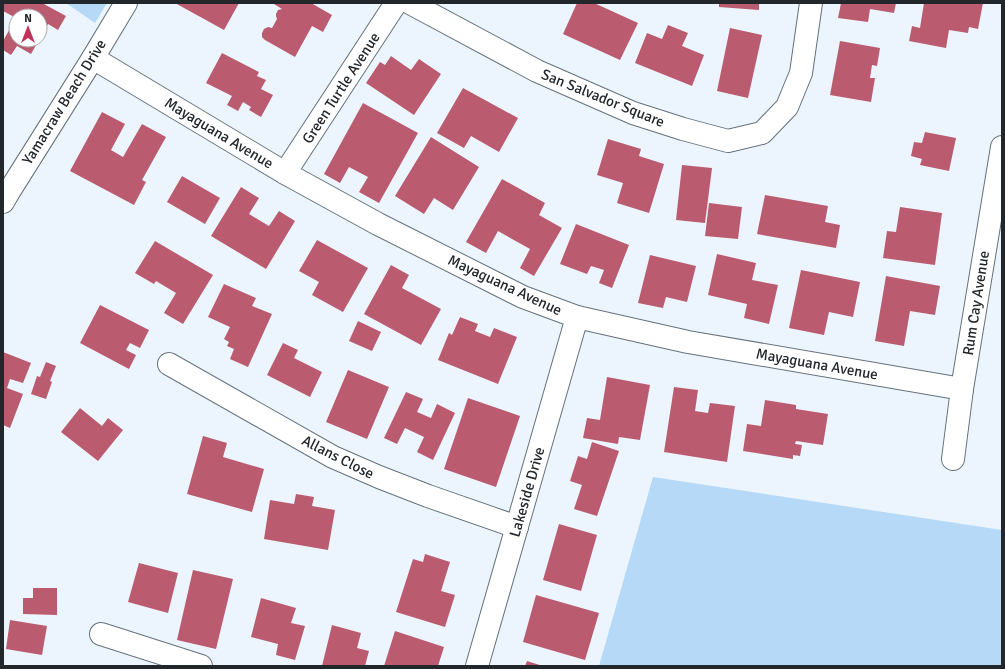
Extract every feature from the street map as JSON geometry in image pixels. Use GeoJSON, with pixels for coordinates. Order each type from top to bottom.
{"type":"FeatureCollection","features":[{"type":"Feature","properties":{"kind":"street","name":"Yamacraw Beach Drive"},"geometry":{"type":"LineString","coordinates":[[5,193],[93,58],[126,3]]}},
{"type":"Feature","properties":{"kind":"street","name":"Green Turtle Avenue"},"geometry":{"type":"LineString","coordinates":[[286,173],[396,3]]}},
{"type":"Feature","properties":{"kind":"street","name":"San Salvador Square"},"geometry":{"type":"LineString","coordinates":[[410,3],[537,71],[633,113],[683,129],[728,141],[762,133],[787,107],[801,73],[811,3]]}},
{"type":"Feature","properties":{"kind":"street","name":"Mayaguana Avenue"},"geometry":{"type":"LineString","coordinates":[[93,58],[286,173],[378,224],[523,297],[577,317],[688,342],[962,389]]}},
{"type":"Feature","properties":{"kind":"street","name":"Rum Cay Avenue"},"geometry":{"type":"LineString","coordinates":[[953,459],[962,389],[1002,147]]}},
{"type":"Feature","properties":{"kind":"street","name":"Lakeside Drive"},"geometry":{"type":"LineString","coordinates":[[478,666],[577,317]]}},
{"type":"Feature","properties":{"kind":"street","name":"Allans Close"},"geometry":{"type":"LineString","coordinates":[[169,364],[333,457],[386,480],[517,527]]}},
{"type":"Feature","properties":{"kind":"street"},"geometry":{"type":"LineString","coordinates":[[101,634],[201,666]]}},
{"type":"Feature","properties":{"kind":"shaded area"},"geometry":{"type":"Polygon","coordinates":[[[66,3],[107,3],[95,23],[66,3]]]}},
{"type":"Feature","properties":{"kind":"shaded area"},"geometry":{"type":"Polygon","coordinates":[[[653,477],[1002,530],[1002,666],[599,666],[653,477]]]}},
{"type":"Feature","properties":{"kind":"building"},"geometry":{"type":"Polygon","coordinates":[[[3,3],[42,3],[66,16],[58,30],[48,24],[48,8],[8,8],[8,14],[3,11],[3,3]]]}},
{"type":"Feature","properties":{"kind":"building"},"geometry":{"type":"Polygon","coordinates":[[[175,3],[239,3],[224,30],[175,3]]]}},
{"type":"Feature","properties":{"kind":"building"},"geometry":{"type":"Polygon","coordinates":[[[311,3],[332,15],[323,32],[312,26],[295,57],[262,37],[264,29],[268,27],[272,28],[277,19],[276,14],[278,10],[282,9],[274,4],[311,3]]]}},
{"type":"Feature","properties":{"kind":"building"},"geometry":{"type":"Polygon","coordinates":[[[577,3],[594,3],[638,23],[620,60],[563,34],[577,3]]]}},
{"type":"Feature","properties":{"kind":"building"},"geometry":{"type":"Polygon","coordinates":[[[719,3],[759,3],[759,10],[719,7],[719,3]]]}},
{"type":"Feature","properties":{"kind":"building"},"geometry":{"type":"Polygon","coordinates":[[[841,3],[896,3],[894,13],[870,9],[868,22],[838,18],[841,3]]]}},
{"type":"Feature","properties":{"kind":"building"},"geometry":{"type":"Polygon","coordinates":[[[924,3],[983,3],[978,29],[969,27],[968,33],[949,30],[946,48],[909,41],[912,26],[920,28],[924,3]]]}},
{"type":"Feature","properties":{"kind":"building"},"geometry":{"type":"Polygon","coordinates":[[[668,25],[688,33],[682,46],[704,55],[692,86],[635,63],[647,33],[662,39],[668,25]]]}},
{"type":"Feature","properties":{"kind":"building"},"geometry":{"type":"Polygon","coordinates":[[[730,28],[762,35],[748,98],[717,91],[730,28]]]}},
{"type":"Feature","properties":{"kind":"building"},"geometry":{"type":"Polygon","coordinates":[[[8,32],[8,48],[16,48],[11,55],[3,50],[3,41],[8,32]]]}},
{"type":"Feature","properties":{"kind":"building"},"geometry":{"type":"Polygon","coordinates":[[[840,41],[880,48],[877,66],[872,65],[870,78],[875,78],[871,102],[830,95],[840,41]]]}},
{"type":"Feature","properties":{"kind":"building"},"geometry":{"type":"Polygon","coordinates":[[[20,48],[34,48],[31,54],[20,48]]]}},
{"type":"Feature","properties":{"kind":"building"},"geometry":{"type":"Polygon","coordinates":[[[222,53],[259,72],[257,76],[266,80],[261,89],[273,95],[261,117],[249,110],[251,107],[243,102],[238,111],[227,105],[232,96],[206,83],[222,53]]]}},
{"type":"Feature","properties":{"kind":"building"},"geometry":{"type":"Polygon","coordinates":[[[391,56],[411,70],[419,59],[441,74],[414,115],[366,83],[380,62],[385,65],[391,56]]]}},
{"type":"Feature","properties":{"kind":"building"},"geometry":{"type":"Polygon","coordinates":[[[463,88],[518,118],[499,152],[471,136],[464,148],[437,133],[463,88]]]}},
{"type":"Feature","properties":{"kind":"building"},"geometry":{"type":"Polygon","coordinates":[[[363,103],[418,133],[379,203],[359,192],[368,177],[349,167],[340,183],[324,174],[363,103]]]}},
{"type":"Feature","properties":{"kind":"building"},"geometry":{"type":"Polygon","coordinates":[[[102,112],[125,124],[111,150],[123,157],[142,124],[166,137],[142,180],[146,182],[134,205],[70,171],[102,112]]]}},
{"type":"Feature","properties":{"kind":"building"},"geometry":{"type":"Polygon","coordinates":[[[925,132],[956,138],[949,171],[920,165],[922,159],[911,156],[914,142],[922,143],[925,132]]]}},
{"type":"Feature","properties":{"kind":"building"},"geometry":{"type":"Polygon","coordinates":[[[431,137],[479,167],[453,210],[434,198],[424,214],[395,196],[431,137]]]}},
{"type":"Feature","properties":{"kind":"building"},"geometry":{"type":"Polygon","coordinates":[[[608,139],[641,149],[639,156],[664,164],[649,213],[617,203],[623,183],[597,175],[608,139]]]}},
{"type":"Feature","properties":{"kind":"building"},"geometry":{"type":"Polygon","coordinates":[[[682,165],[712,168],[705,223],[676,220],[682,165]]]}},
{"type":"Feature","properties":{"kind":"building"},"geometry":{"type":"Polygon","coordinates":[[[182,176],[220,198],[205,224],[167,202],[182,176]]]}},
{"type":"Feature","properties":{"kind":"building"},"geometry":{"type":"Polygon","coordinates":[[[502,179],[545,203],[539,215],[562,228],[534,276],[520,268],[530,249],[498,231],[486,253],[466,242],[502,179]]]}},
{"type":"Feature","properties":{"kind":"building"},"geometry":{"type":"Polygon","coordinates":[[[241,187],[259,198],[249,214],[269,226],[279,211],[295,221],[266,269],[211,236],[241,187]]]}},
{"type":"Feature","properties":{"kind":"building"},"geometry":{"type":"Polygon","coordinates":[[[765,195],[828,206],[825,222],[840,225],[836,248],[757,234],[765,195]]]}},
{"type":"Feature","properties":{"kind":"building"},"geometry":{"type":"Polygon","coordinates":[[[709,203],[742,207],[738,239],[705,236],[709,203]]]}},
{"type":"Feature","properties":{"kind":"building"},"geometry":{"type":"Polygon","coordinates":[[[900,207],[942,213],[935,265],[883,258],[887,231],[896,232],[900,207]]]}},
{"type":"Feature","properties":{"kind":"building"},"geometry":{"type":"Polygon","coordinates":[[[576,224],[629,245],[612,288],[599,283],[604,270],[591,266],[587,274],[560,264],[576,224]]]}},
{"type":"Feature","properties":{"kind":"building"},"geometry":{"type":"Polygon","coordinates":[[[317,240],[368,268],[343,312],[312,295],[319,282],[299,271],[317,240]]]}},
{"type":"Feature","properties":{"kind":"building"},"geometry":{"type":"Polygon","coordinates":[[[155,241],[213,275],[183,324],[164,313],[176,293],[156,281],[154,284],[135,273],[155,241]]]}},
{"type":"Feature","properties":{"kind":"building"},"geometry":{"type":"Polygon","coordinates":[[[717,254],[756,263],[752,280],[778,285],[769,324],[744,318],[747,304],[708,295],[717,254]]]}},
{"type":"Feature","properties":{"kind":"building"},"geometry":{"type":"Polygon","coordinates":[[[650,255],[696,266],[687,302],[666,297],[663,308],[638,303],[650,255]]]}},
{"type":"Feature","properties":{"kind":"building"},"geometry":{"type":"Polygon","coordinates":[[[391,265],[409,275],[402,288],[441,309],[421,345],[364,314],[391,265]]]}},
{"type":"Feature","properties":{"kind":"building"},"geometry":{"type":"Polygon","coordinates":[[[801,270],[860,282],[853,317],[829,312],[824,335],[789,328],[801,270]]]}},
{"type":"Feature","properties":{"kind":"building"},"geometry":{"type":"Polygon","coordinates":[[[886,276],[940,286],[935,315],[910,311],[904,346],[875,341],[886,276]]]}},
{"type":"Feature","properties":{"kind":"building"},"geometry":{"type":"Polygon","coordinates":[[[224,284],[256,298],[252,306],[272,314],[248,367],[230,359],[234,349],[227,346],[229,342],[224,339],[230,327],[208,317],[224,284]]]}},
{"type":"Feature","properties":{"kind":"building"},"geometry":{"type":"Polygon","coordinates":[[[100,305],[149,330],[140,348],[130,343],[126,350],[136,355],[129,369],[80,343],[100,305]]]}},
{"type":"Feature","properties":{"kind":"building"},"geometry":{"type":"Polygon","coordinates":[[[460,317],[478,324],[475,331],[490,337],[494,328],[517,337],[498,384],[438,360],[449,333],[452,335],[460,317]]]}},
{"type":"Feature","properties":{"kind":"building"},"geometry":{"type":"Polygon","coordinates":[[[358,321],[381,332],[372,351],[349,341],[358,321]]]}},
{"type":"Feature","properties":{"kind":"building"},"geometry":{"type":"Polygon","coordinates":[[[283,343],[298,350],[294,358],[322,372],[310,397],[267,375],[283,343]]]}},
{"type":"Feature","properties":{"kind":"building"},"geometry":{"type":"Polygon","coordinates":[[[3,352],[31,363],[23,383],[10,379],[7,388],[23,394],[10,428],[3,425],[3,352]]]}},
{"type":"Feature","properties":{"kind":"building"},"geometry":{"type":"Polygon","coordinates":[[[46,362],[56,366],[50,381],[52,382],[46,399],[31,394],[37,376],[40,377],[46,362]]]}},
{"type":"Feature","properties":{"kind":"building"},"geometry":{"type":"Polygon","coordinates":[[[348,370],[389,387],[367,439],[326,422],[348,370]]]}},
{"type":"Feature","properties":{"kind":"building"},"geometry":{"type":"Polygon","coordinates":[[[607,377],[650,385],[640,440],[619,437],[618,444],[583,438],[587,418],[600,420],[607,377]]]}},
{"type":"Feature","properties":{"kind":"building"},"geometry":{"type":"Polygon","coordinates":[[[674,387],[698,390],[695,411],[708,413],[710,403],[735,406],[727,462],[664,452],[674,387]]]}},
{"type":"Feature","properties":{"kind":"building"},"geometry":{"type":"Polygon","coordinates":[[[406,392],[423,399],[417,412],[431,418],[437,404],[455,413],[433,460],[417,452],[424,437],[405,428],[397,444],[384,438],[406,392]]]}},
{"type":"Feature","properties":{"kind":"building"},"geometry":{"type":"Polygon","coordinates":[[[468,398],[520,416],[496,487],[444,469],[468,398]]]}},
{"type":"Feature","properties":{"kind":"building"},"geometry":{"type":"Polygon","coordinates":[[[765,400],[796,405],[796,409],[828,414],[823,445],[796,441],[795,444],[802,445],[800,456],[793,455],[793,459],[743,451],[747,424],[761,426],[765,400]]]}},
{"type":"Feature","properties":{"kind":"building"},"geometry":{"type":"Polygon","coordinates":[[[80,408],[102,426],[108,418],[123,430],[98,461],[61,432],[80,408]]]}},
{"type":"Feature","properties":{"kind":"building"},"geometry":{"type":"Polygon","coordinates":[[[203,436],[227,443],[223,457],[264,469],[252,512],[187,494],[203,436]]]}},
{"type":"Feature","properties":{"kind":"building"},"geometry":{"type":"Polygon","coordinates":[[[592,442],[619,451],[597,516],[574,509],[582,485],[570,481],[578,456],[587,459],[592,442]]]}},
{"type":"Feature","properties":{"kind":"building"},"geometry":{"type":"Polygon","coordinates":[[[296,494],[314,497],[312,506],[335,510],[328,550],[264,539],[270,500],[294,504],[296,494]]]}},
{"type":"Feature","properties":{"kind":"building"},"geometry":{"type":"Polygon","coordinates":[[[559,524],[597,535],[581,591],[543,580],[559,524]]]}},
{"type":"Feature","properties":{"kind":"building"},"geometry":{"type":"Polygon","coordinates":[[[425,554],[450,562],[441,591],[455,595],[445,627],[396,612],[413,559],[423,562],[425,554]]]}},
{"type":"Feature","properties":{"kind":"building"},"geometry":{"type":"Polygon","coordinates":[[[139,563],[178,573],[168,613],[128,602],[139,563]]]}},
{"type":"Feature","properties":{"kind":"building"},"geometry":{"type":"Polygon","coordinates":[[[193,570],[233,579],[216,649],[177,640],[193,570]]]}},
{"type":"Feature","properties":{"kind":"building"},"geometry":{"type":"Polygon","coordinates":[[[33,588],[57,588],[57,615],[23,614],[23,598],[33,598],[33,588]]]}},
{"type":"Feature","properties":{"kind":"building"},"geometry":{"type":"Polygon","coordinates":[[[536,595],[599,613],[585,660],[523,642],[536,595]]]}},
{"type":"Feature","properties":{"kind":"building"},"geometry":{"type":"Polygon","coordinates":[[[261,598],[296,608],[291,623],[305,626],[295,660],[276,655],[278,644],[251,637],[261,598]]]}},
{"type":"Feature","properties":{"kind":"building"},"geometry":{"type":"Polygon","coordinates":[[[10,620],[47,626],[42,655],[6,649],[10,620]]]}},
{"type":"Feature","properties":{"kind":"building"},"geometry":{"type":"Polygon","coordinates":[[[332,625],[361,633],[357,648],[369,651],[365,666],[322,666],[332,625]]]}},
{"type":"Feature","properties":{"kind":"building"},"geometry":{"type":"Polygon","coordinates":[[[395,631],[444,647],[438,666],[384,666],[395,631]]]}},
{"type":"Feature","properties":{"kind":"building"},"geometry":{"type":"Polygon","coordinates":[[[527,661],[543,666],[525,666],[527,661]]]}}]}
